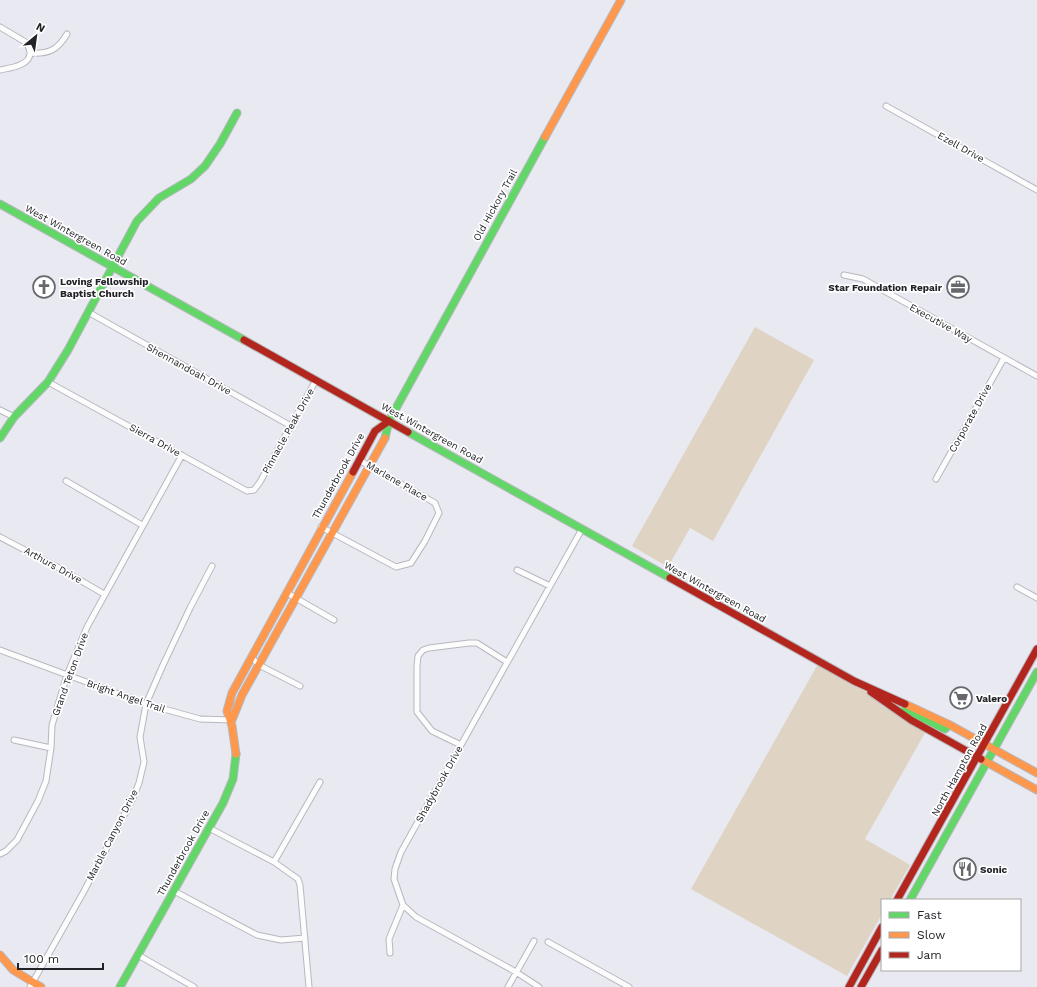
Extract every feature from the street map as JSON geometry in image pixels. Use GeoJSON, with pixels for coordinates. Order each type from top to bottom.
{"type":"FeatureCollection","features":[{"type":"Feature","properties":{"kind":"main road","name":"Old Hickory Trail"},"geometry":{"type":"LineString","coordinates":[[389,421],[620,0]]}},
{"type":"Feature","properties":{"kind":"main road"},"geometry":{"type":"LineString","coordinates":[[0,438],[14,418],[48,382],[68,350],[137,221],[153,203],[163,195],[188,182],[200,172],[210,160],[237,113]]}},
{"type":"Feature","properties":{"kind":"main road","name":"West Wintergreen Road"},"geometry":{"type":"LineString","coordinates":[[0,204],[854,681],[949,725],[1037,773]]}},
{"type":"Feature","properties":{"kind":"main road","name":"Thunderbrook Drive"},"geometry":{"type":"LineString","coordinates":[[120,987],[209,828],[233,780],[236,760],[232,720],[227,711],[232,693],[375,431],[389,421]]}},
{"type":"Feature","properties":{"kind":"main road","name":"Thunderbrook Drive"},"geometry":{"type":"LineString","coordinates":[[232,720],[242,695],[331,532],[386,436],[389,421]]}},
{"type":"Feature","properties":{"kind":"main road","name":"North Hampton Road"},"geometry":{"type":"LineString","coordinates":[[898,899],[1037,649]]}},
{"type":"Feature","properties":{"kind":"main road","name":"North Hampton Road"},"geometry":{"type":"LineString","coordinates":[[911,899],[1037,672]]}},
{"type":"Feature","properties":{"kind":"main road","name":"West Wintergreen Road"},"geometry":{"type":"LineString","coordinates":[[854,681],[911,720],[1037,790]]}},
{"type":"Feature","properties":{"kind":"main road"},"geometry":{"type":"LineString","coordinates":[[873,694],[942,728],[945,729],[949,725]]}},
{"type":"Feature","properties":{"kind":"main road"},"geometry":{"type":"LineString","coordinates":[[914,870],[924,876]]}},
{"type":"Feature","properties":{"kind":"main road"},"geometry":{"type":"LineString","coordinates":[[849,987],[881,929]]}},
{"type":"Feature","properties":{"kind":"main road"},"geometry":{"type":"LineString","coordinates":[[861,987],[881,952]]}},
{"type":"Feature","properties":{"kind":"main road"},"geometry":{"type":"LineString","coordinates":[[0,955],[2,959],[19,975],[32,985],[41,987]]}},
{"type":"Feature","properties":{"kind":"street"},"geometry":{"type":"LineString","coordinates":[[0,28],[27,43],[30,53],[28,59],[21,65],[0,70]]}},
{"type":"Feature","properties":{"kind":"street"},"geometry":{"type":"LineString","coordinates":[[30,53],[43,54],[53,49],[58,46],[67,34]]}},
{"type":"Feature","properties":{"kind":"street","name":"Ezell Drive"},"geometry":{"type":"LineString","coordinates":[[886,106],[1037,190]]}},
{"type":"Feature","properties":{"kind":"street","name":"Executive Way"},"geometry":{"type":"LineString","coordinates":[[844,275],[863,279],[1037,376]]}},
{"type":"Feature","properties":{"kind":"street","name":"Shennandoah Drive"},"geometry":{"type":"LineString","coordinates":[[88,312],[291,426]]}},
{"type":"Feature","properties":{"kind":"street","name":"Corporate Drive"},"geometry":{"type":"LineString","coordinates":[[936,479],[1004,358]]}},
{"type":"Feature","properties":{"kind":"street","name":"Pinnacle Peak Drive"},"geometry":{"type":"LineString","coordinates":[[260,482],[316,380]]}},
{"type":"Feature","properties":{"kind":"street","name":"Sierra Drive"},"geometry":{"type":"LineString","coordinates":[[48,382],[247,491],[254,490],[260,482]]}},
{"type":"Feature","properties":{"kind":"street"},"geometry":{"type":"LineString","coordinates":[[0,410],[14,418]]}},
{"type":"Feature","properties":{"kind":"street","name":"Grand Teton Drive"},"geometry":{"type":"LineString","coordinates":[[0,854],[6,851],[17,840],[38,801],[46,781],[51,748],[52,725],[67,675],[87,627],[182,455]]}},
{"type":"Feature","properties":{"kind":"street","name":"Marlene Place"},"geometry":{"type":"LineString","coordinates":[[322,527],[396,567],[411,563],[425,541],[439,513],[435,503],[359,460]]}},
{"type":"Feature","properties":{"kind":"street"},"geometry":{"type":"LineString","coordinates":[[66,481],[142,525]]}},
{"type":"Feature","properties":{"kind":"street","name":"Shadybrook Drive"},"geometry":{"type":"LineString","coordinates":[[403,905],[394,879],[395,869],[399,858],[582,529]]}},
{"type":"Feature","properties":{"kind":"street","name":"Arthurs Drive"},"geometry":{"type":"LineString","coordinates":[[0,537],[61,569],[104,594]]}},
{"type":"Feature","properties":{"kind":"street","name":"Marble Canyon Drive"},"geometry":{"type":"LineString","coordinates":[[32,985],[133,798],[139,783],[144,762],[140,736],[146,704],[163,664],[212,566]]}},
{"type":"Feature","properties":{"kind":"street"},"geometry":{"type":"LineString","coordinates":[[517,570],[550,586]]}},
{"type":"Feature","properties":{"kind":"street"},"geometry":{"type":"LineString","coordinates":[[1017,587],[1037,598]]}},
{"type":"Feature","properties":{"kind":"street"},"geometry":{"type":"LineString","coordinates":[[287,593],[334,620]]}},
{"type":"Feature","properties":{"kind":"street"},"geometry":{"type":"LineString","coordinates":[[461,745],[432,731],[417,712],[418,656],[423,650],[429,648],[477,644],[507,662]]}},
{"type":"Feature","properties":{"kind":"street","name":"Bright Angel Trail"},"geometry":{"type":"LineString","coordinates":[[0,650],[146,704],[200,719],[232,720]]}},
{"type":"Feature","properties":{"kind":"street"},"geometry":{"type":"LineString","coordinates":[[251,657],[259,665],[300,686]]}},
{"type":"Feature","properties":{"kind":"street"},"geometry":{"type":"LineString","coordinates":[[14,740],[51,748]]}},
{"type":"Feature","properties":{"kind":"street"},"geometry":{"type":"LineString","coordinates":[[274,862],[320,782]]}},
{"type":"Feature","properties":{"kind":"street"},"geometry":{"type":"LineString","coordinates":[[209,828],[274,862],[298,879],[300,885],[309,987]]}},
{"type":"Feature","properties":{"kind":"street"},"geometry":{"type":"LineString","coordinates":[[174,891],[257,935],[280,940],[304,938]]}},
{"type":"Feature","properties":{"kind":"street"},"geometry":{"type":"LineString","coordinates":[[390,953],[389,939],[403,905],[416,916],[516,972],[539,987]]}},
{"type":"Feature","properties":{"kind":"street"},"geometry":{"type":"LineString","coordinates":[[508,987],[534,941]]}},
{"type":"Feature","properties":{"kind":"street"},"geometry":{"type":"LineString","coordinates":[[548,942],[629,987]]}},
{"type":"Feature","properties":{"kind":"street"},"geometry":{"type":"LineString","coordinates":[[138,955],[194,987]]}},
{"type":"Feature","properties":{"kind":"shaded area"},"geometry":{"type":"Polygon","coordinates":[[[755,327],[814,360],[713,541],[690,528],[668,567],[632,546],[755,327]]]}},
{"type":"Feature","properties":{"kind":"shaded area"},"geometry":{"type":"Polygon","coordinates":[[[818,664],[883,701],[881,705],[926,731],[865,839],[910,865],[891,899],[881,899],[881,916],[847,976],[691,889],[818,664]]]}},
{"type":"Feature","properties":{"kind":"traffic: fast"},"geometry":{"type":"LineString","coordinates":[[0,438],[14,417],[48,382],[68,350],[137,221],[159,198],[191,179],[205,166],[220,144],[237,113]]}},
{"type":"Feature","properties":{"kind":"traffic: fast"},"geometry":{"type":"LineString","coordinates":[[385,438],[389,421],[545,137]]}},
{"type":"Feature","properties":{"kind":"traffic: fast"},"geometry":{"type":"LineString","coordinates":[[0,204],[244,340]]}},
{"type":"Feature","properties":{"kind":"traffic: fast"},"geometry":{"type":"LineString","coordinates":[[408,432],[670,578]]}},
{"type":"Feature","properties":{"kind":"traffic: fast"},"geometry":{"type":"LineString","coordinates":[[911,899],[1037,672]]}},
{"type":"Feature","properties":{"kind":"traffic: fast"},"geometry":{"type":"LineString","coordinates":[[905,709],[942,728],[945,729],[949,725]]}},
{"type":"Feature","properties":{"kind":"traffic: fast"},"geometry":{"type":"LineString","coordinates":[[120,987],[223,803],[233,779],[236,754]]}},
{"type":"Feature","properties":{"kind":"traffic: slow"},"geometry":{"type":"LineString","coordinates":[[545,137],[621,0]]}},
{"type":"Feature","properties":{"kind":"traffic: slow"},"geometry":{"type":"LineString","coordinates":[[232,720],[242,695],[385,438]]}},
{"type":"Feature","properties":{"kind":"traffic: slow"},"geometry":{"type":"LineString","coordinates":[[236,754],[232,726],[227,711],[232,693],[353,472]]}},
{"type":"Feature","properties":{"kind":"traffic: slow"},"geometry":{"type":"LineString","coordinates":[[905,704],[950,725],[1037,773]]}},
{"type":"Feature","properties":{"kind":"traffic: slow"},"geometry":{"type":"LineString","coordinates":[[981,759],[1037,790]]}},
{"type":"Feature","properties":{"kind":"traffic: slow"},"geometry":{"type":"LineString","coordinates":[[0,955],[13,970],[41,987]]}},
{"type":"Feature","properties":{"kind":"traffic: jam"},"geometry":{"type":"LineString","coordinates":[[244,340],[408,432]]}},
{"type":"Feature","properties":{"kind":"traffic: jam"},"geometry":{"type":"LineString","coordinates":[[353,472],[375,431],[389,421]]}},
{"type":"Feature","properties":{"kind":"traffic: jam"},"geometry":{"type":"LineString","coordinates":[[670,578],[854,681],[905,704]]}},
{"type":"Feature","properties":{"kind":"traffic: jam"},"geometry":{"type":"LineString","coordinates":[[898,899],[1037,649]]}},
{"type":"Feature","properties":{"kind":"traffic: jam"},"geometry":{"type":"LineString","coordinates":[[871,692],[911,720],[981,759]]}},
{"type":"Feature","properties":{"kind":"traffic: jam"},"geometry":{"type":"LineString","coordinates":[[849,987],[881,929]]}},
{"type":"Feature","properties":{"kind":"traffic: jam"},"geometry":{"type":"LineString","coordinates":[[861,987],[881,952]]}},
{"type":"Feature","properties":{"kind":"place","name":"Loving Fellowship Baptist Church"},"geometry":{"type":"Point","coordinates":[44,287]}},
{"type":"Feature","properties":{"kind":"place","name":"Star Foundation Repair"},"geometry":{"type":"Point","coordinates":[958,287]}},
{"type":"Feature","properties":{"kind":"place","name":"Valero"},"geometry":{"type":"Point","coordinates":[961,698]}},
{"type":"Feature","properties":{"kind":"place","name":"Sonic"},"geometry":{"type":"Point","coordinates":[965,869]}}]}
